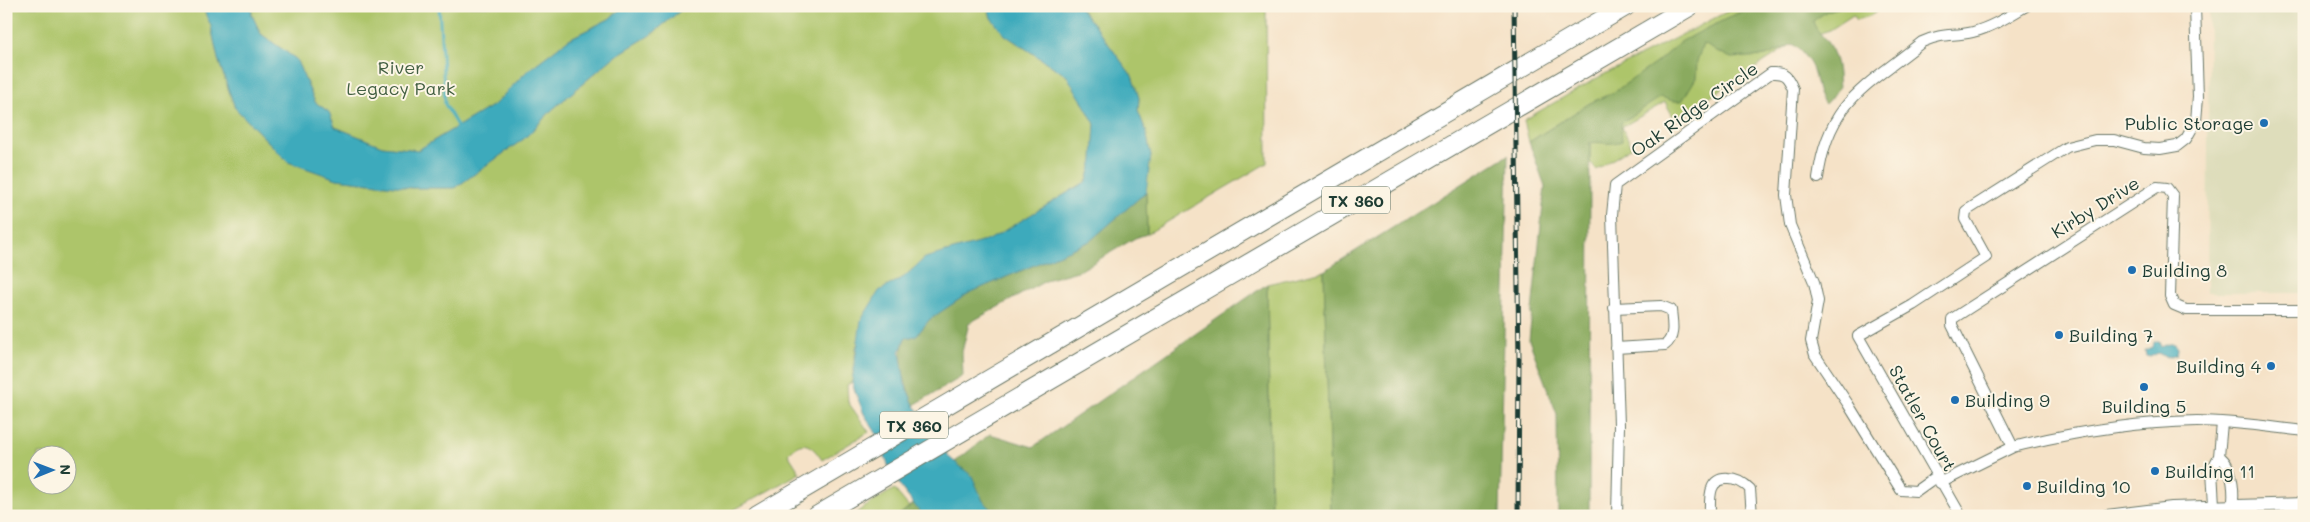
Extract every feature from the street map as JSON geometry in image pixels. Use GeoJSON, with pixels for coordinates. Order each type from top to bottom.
{"type":"FeatureCollection","features":[{"type":"Feature","properties":{"kind":"highway","name":"TX 360"},"geometry":{"type":"LineString","coordinates":[[757,516],[1626,6]]}},
{"type":"Feature","properties":{"kind":"highway","name":"TX 360"},"geometry":{"type":"LineString","coordinates":[[817,516],[1690,6]]}},
{"type":"Feature","properties":{"kind":"street"},"geometry":{"type":"LineString","coordinates":[[1818,178],[1821,154],[1829,130],[1847,102],[1922,42],[1937,36],[1971,33],[1990,26],[2026,6]]}},
{"type":"Feature","properties":{"kind":"street","name":"Statler Court"},"geometry":{"type":"LineString","coordinates":[[1961,516],[1858,336],[1913,305],[1986,257],[1965,219],[1966,210],[2068,147],[2095,140],[2114,140],[2144,148],[2160,149],[2176,146],[2186,139],[2196,121],[2195,6]]}},
{"type":"Feature","properties":{"kind":"street","name":"Oak Ridge Circle"},"geometry":{"type":"LineString","coordinates":[[1617,516],[1619,425],[1612,215],[1615,185],[1771,73],[1780,73],[1788,77],[1793,89],[1786,195],[1790,225],[1814,282],[1818,301],[1811,341],[1815,355],[1848,404],[1901,490],[1916,491],[1939,480]]}},
{"type":"Feature","properties":{"kind":"street","name":"Kirby Drive"},"geometry":{"type":"LineString","coordinates":[[2013,447],[1952,325],[1952,319],[2157,187],[2167,188],[2173,196],[2170,296],[2174,305],[2186,310],[2304,310]]}},
{"type":"Feature","properties":{"kind":"street"},"geometry":{"type":"LineString","coordinates":[[1614,308],[1661,306],[1671,310],[1673,324],[1672,337],[1665,345],[1616,348]]}},
{"type":"Feature","properties":{"kind":"street"},"geometry":{"type":"LineString","coordinates":[[1939,480],[2013,447],[2060,435],[2130,426],[2198,421],[2304,431]]}},
{"type":"Feature","properties":{"kind":"street"},"geometry":{"type":"LineString","coordinates":[[2217,511],[2212,470],[2218,456],[2222,423]]}},
{"type":"Feature","properties":{"kind":"street"},"geometry":{"type":"LineString","coordinates":[[2218,456],[2224,460],[2227,466],[2232,486],[2232,510]]}},
{"type":"Feature","properties":{"kind":"street"},"geometry":{"type":"LineString","coordinates":[[1710,516],[1713,485],[1716,481],[1725,478],[1736,479],[1750,490],[1752,516]]}},
{"type":"Feature","properties":{"kind":"street"},"geometry":{"type":"LineString","coordinates":[[2107,516],[2132,511],[2217,511],[2304,504]]}},
{"type":"Feature","properties":{"kind":"shaded area"},"geometry":{"type":"Polygon","coordinates":[[[2209,6],[2304,6],[2304,293],[2207,293],[2209,6]]]}},
{"type":"Feature","properties":{"kind":"green space"},"geometry":{"type":"Polygon","coordinates":[[[6,6],[202,6],[211,26],[218,59],[235,108],[288,162],[337,179],[412,188],[455,188],[525,138],[553,109],[614,57],[652,34],[686,6],[988,6],[991,18],[1005,35],[1067,76],[1082,100],[1095,124],[1093,160],[1087,181],[989,240],[925,258],[904,277],[879,291],[856,347],[852,382],[847,385],[848,402],[869,432],[822,460],[811,447],[803,444],[798,446],[788,454],[800,473],[723,516],[6,516],[6,6]]]}},
{"type":"Feature","properties":{"kind":"green space","name":"River Legacy Park"},"geometry":{"type":"Polygon","coordinates":[[[251,6],[624,6],[609,19],[569,39],[527,71],[495,104],[418,150],[382,146],[335,127],[329,112],[315,102],[296,59],[261,34],[252,15],[251,6]]]}},
{"type":"Feature","properties":{"kind":"green space"},"geometry":{"type":"Polygon","coordinates":[[[1078,6],[1266,6],[1267,163],[1147,234],[1146,183],[1151,156],[1146,131],[1138,111],[1139,98],[1132,76],[1078,6]]]}},
{"type":"Feature","properties":{"kind":"green space"},"geometry":{"type":"Polygon","coordinates":[[[1738,6],[1886,6],[1870,16],[1857,20],[1853,15],[1830,30],[1798,40],[1675,120],[1665,102],[1622,127],[1632,147],[1596,170],[1590,162],[1590,103],[1529,142],[1524,120],[1599,77],[1738,6]]]}},
{"type":"Feature","properties":{"kind":"green space"},"geometry":{"type":"Polygon","coordinates":[[[1752,6],[1845,6],[1827,11],[1813,21],[1834,55],[1839,89],[1825,104],[1818,92],[1811,66],[1793,44],[1766,56],[1731,58],[1703,44],[1697,61],[1696,78],[1682,101],[1673,101],[1661,97],[1621,123],[1622,141],[1590,143],[1589,516],[1558,516],[1557,414],[1529,340],[1545,186],[1529,142],[1590,103],[1614,92],[1656,63],[1680,42],[1752,6]]]}},
{"type":"Feature","properties":{"kind":"green space"},"geometry":{"type":"Polygon","coordinates":[[[1508,155],[1500,516],[1331,516],[1324,271],[1508,155]]]}},
{"type":"Feature","properties":{"kind":"green space"},"geometry":{"type":"Polygon","coordinates":[[[1146,192],[1147,234],[1135,238],[1081,270],[1049,279],[969,323],[962,352],[963,376],[914,405],[903,372],[902,355],[905,338],[916,336],[930,319],[969,293],[1090,241],[1146,192]]]}},
{"type":"Feature","properties":{"kind":"green space"},"geometry":{"type":"Polygon","coordinates":[[[1324,271],[1331,516],[1271,516],[1267,284],[1324,271]]]}},
{"type":"Feature","properties":{"kind":"green space"},"geometry":{"type":"Polygon","coordinates":[[[1267,284],[1271,516],[898,516],[921,498],[931,481],[990,434],[1033,447],[1267,284]]]}},
{"type":"Feature","properties":{"kind":"green space"},"geometry":{"type":"Polygon","coordinates":[[[894,489],[909,507],[898,516],[857,516],[857,512],[894,489]]]}},
{"type":"Feature","properties":{"kind":"water"},"geometry":{"type":"Polygon","coordinates":[[[202,6],[251,6],[252,15],[261,34],[296,59],[315,102],[329,112],[335,127],[382,146],[418,150],[495,104],[527,71],[569,39],[609,19],[624,6],[686,6],[652,34],[614,57],[553,109],[525,138],[455,188],[412,188],[337,179],[288,162],[235,108],[218,59],[211,26],[202,6]]]}},
{"type":"Feature","properties":{"kind":"water"},"geometry":{"type":"Polygon","coordinates":[[[988,6],[1078,6],[1132,76],[1139,98],[1138,111],[1146,131],[1151,156],[1146,192],[1090,241],[969,293],[930,319],[916,336],[905,338],[900,352],[905,384],[914,405],[950,458],[972,476],[983,501],[999,516],[923,516],[902,489],[888,465],[875,431],[864,414],[852,382],[861,320],[879,291],[904,277],[925,258],[989,240],[1087,181],[1093,160],[1095,124],[1067,76],[1005,35],[991,18],[988,6]]]}},
{"type":"Feature","properties":{"kind":"water"},"geometry":{"type":"Polygon","coordinates":[[[2155,341],[2159,342],[2161,347],[2175,344],[2178,348],[2177,355],[2168,358],[2158,353],[2150,357],[2146,356],[2145,350],[2152,347],[2155,341]]]}},
{"type":"Feature","properties":{"kind":"waterway"},"geometry":{"type":"LineString","coordinates":[[439,6],[445,104],[458,128]]}},
{"type":"Feature","properties":{"kind":"railway"},"geometry":{"type":"LineString","coordinates":[[1514,6],[1519,358],[1518,516]]}},
{"type":"Feature","properties":{"kind":"place","name":"Public Storage"},"geometry":{"type":"Point","coordinates":[2264,123]}},
{"type":"Feature","properties":{"kind":"place","name":"Building 8"},"geometry":{"type":"Point","coordinates":[2132,270]}},
{"type":"Feature","properties":{"kind":"place","name":"Building 7"},"geometry":{"type":"Point","coordinates":[2059,335]}},
{"type":"Feature","properties":{"kind":"place","name":"Building 4"},"geometry":{"type":"Point","coordinates":[2271,366]}},
{"type":"Feature","properties":{"kind":"place","name":"Building 5"},"geometry":{"type":"Point","coordinates":[2144,387]}},
{"type":"Feature","properties":{"kind":"place","name":"Building 9"},"geometry":{"type":"Point","coordinates":[1955,400]}},
{"type":"Feature","properties":{"kind":"place","name":"Building 11"},"geometry":{"type":"Point","coordinates":[2155,471]}},
{"type":"Feature","properties":{"kind":"place","name":"Building 10"},"geometry":{"type":"Point","coordinates":[2027,486]}}]}
